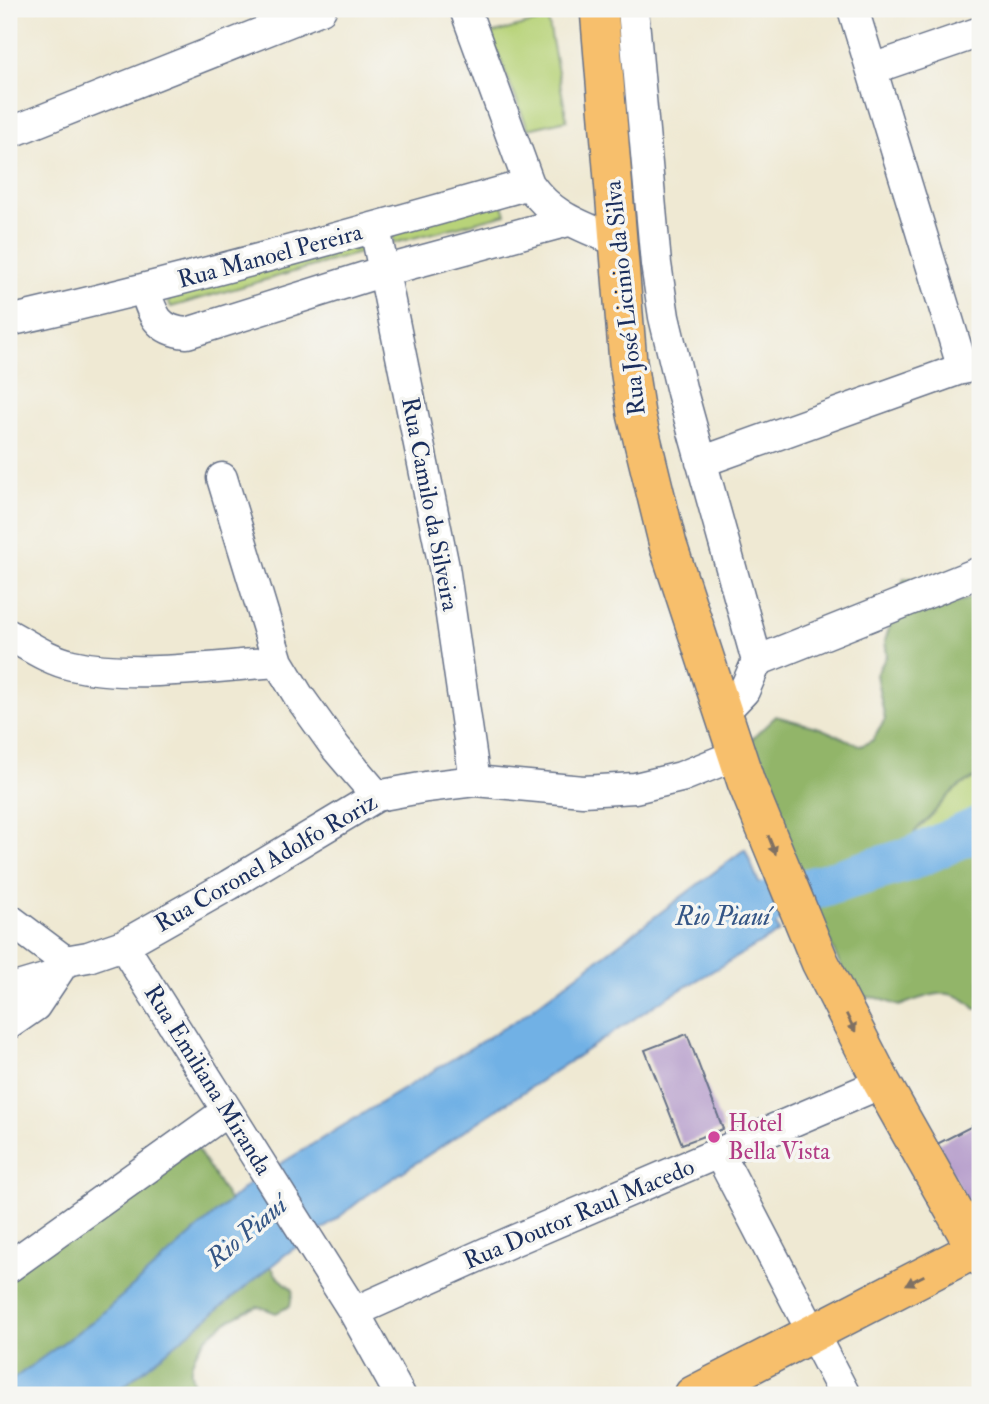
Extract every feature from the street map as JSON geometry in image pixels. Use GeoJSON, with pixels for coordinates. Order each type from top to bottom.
{"type":"FeatureCollection","features":[{"type":"Feature","properties":{"kind":"main road","name":"Rua José Licinio da Silva"},"geometry":{"type":"LineString","coordinates":[[600,9],[628,362],[642,441],[668,545],[741,769],[820,962],[881,1083],[979,1251]]}},
{"type":"Feature","properties":{"kind":"main road"},"geometry":{"type":"LineString","coordinates":[[694,1395],[979,1251]]}},
{"type":"Feature","properties":{"kind":"street"},"geometry":{"type":"LineString","coordinates":[[9,133],[321,9]]}},
{"type":"Feature","properties":{"kind":"street"},"geometry":{"type":"LineString","coordinates":[[465,9],[529,184],[550,209],[568,221],[617,241]]}},
{"type":"Feature","properties":{"kind":"street"},"geometry":{"type":"LineString","coordinates":[[634,9],[656,264],[664,317],[701,462],[757,660],[744,691],[723,713]]}},
{"type":"Feature","properties":{"kind":"street"},"geometry":{"type":"LineString","coordinates":[[701,462],[972,365],[853,9]]}},
{"type":"Feature","properties":{"kind":"street"},"geometry":{"type":"LineString","coordinates":[[872,69],[980,32]]}},
{"type":"Feature","properties":{"kind":"street","name":"Rua Manoel Pereira"},"geometry":{"type":"LineString","coordinates":[[9,321],[145,289],[529,184]]}},
{"type":"Feature","properties":{"kind":"street"},"geometry":{"type":"LineString","coordinates":[[145,289],[153,316],[174,332],[187,333],[384,271],[568,221]]}},
{"type":"Feature","properties":{"kind":"street","name":"Rua Camilo da Silveira"},"geometry":{"type":"LineString","coordinates":[[375,228],[444,567],[475,782]]}},
{"type":"Feature","properties":{"kind":"street"},"geometry":{"type":"LineString","coordinates":[[222,478],[278,662],[336,748],[377,796]]}},
{"type":"Feature","properties":{"kind":"street"},"geometry":{"type":"LineString","coordinates":[[757,660],[980,572]]}},
{"type":"Feature","properties":{"kind":"street"},"geometry":{"type":"LineString","coordinates":[[9,635],[60,661],[104,671],[278,662]]}},
{"type":"Feature","properties":{"kind":"street","name":"Rua Coronel Adolfo Roriz"},"geometry":{"type":"LineString","coordinates":[[9,994],[18,987],[60,968],[122,945],[229,886],[377,796],[475,782],[583,790],[635,788],[681,777],[741,769]]}},
{"type":"Feature","properties":{"kind":"street"},"geometry":{"type":"LineString","coordinates":[[9,919],[60,968],[35,1006],[9,1024]]}},
{"type":"Feature","properties":{"kind":"street","name":"Rua Emiliana Miranda"},"geometry":{"type":"LineString","coordinates":[[122,945],[354,1312],[400,1395]]}},
{"type":"Feature","properties":{"kind":"street","name":"Rua Doutor Raul Macedo"},"geometry":{"type":"LineString","coordinates":[[354,1312],[881,1083]]}},
{"type":"Feature","properties":{"kind":"street"},"geometry":{"type":"LineString","coordinates":[[9,1267],[227,1111]]}},
{"type":"Feature","properties":{"kind":"street"},"geometry":{"type":"LineString","coordinates":[[719,1153],[845,1395]]}},
{"type":"Feature","properties":{"kind":"green space"},"geometry":{"type":"Polygon","coordinates":[[[548,19],[567,120],[528,129],[490,34],[548,19]]]}},
{"type":"Feature","properties":{"kind":"green space"},"geometry":{"type":"Polygon","coordinates":[[[498,191],[506,214],[394,243],[390,219],[498,191]]]}},
{"type":"Feature","properties":{"kind":"green space"},"geometry":{"type":"Polygon","coordinates":[[[356,229],[366,251],[171,307],[162,287],[356,229]]]}},
{"type":"Feature","properties":{"kind":"green space"},"geometry":{"type":"Polygon","coordinates":[[[904,578],[928,579],[940,596],[957,603],[980,594],[980,776],[952,792],[916,830],[911,842],[910,859],[927,862],[980,853],[980,1009],[975,1009],[957,996],[948,994],[929,996],[899,1006],[878,998],[855,996],[739,751],[776,716],[820,728],[861,746],[873,740],[885,719],[876,675],[887,655],[885,641],[904,578]]]}},
{"type":"Feature","properties":{"kind":"green space"},"geometry":{"type":"Polygon","coordinates":[[[980,776],[980,853],[927,862],[910,859],[911,842],[916,830],[952,792],[980,776]]]}},
{"type":"Feature","properties":{"kind":"green space"},"geometry":{"type":"Polygon","coordinates":[[[196,1147],[277,1276],[293,1290],[290,1306],[276,1313],[258,1306],[226,1322],[207,1338],[199,1347],[191,1371],[194,1386],[207,1395],[9,1395],[9,1269],[196,1147]]]}},
{"type":"Feature","properties":{"kind":"water","name":"Rio Piauí"},"geometry":{"type":"Polygon","coordinates":[[[745,849],[779,932],[658,1003],[366,1196],[286,1254],[113,1395],[9,1395],[9,1382],[97,1318],[252,1181],[520,1018],[745,849]]]}},
{"type":"Feature","properties":{"kind":"building"},"geometry":{"type":"Polygon","coordinates":[[[687,1034],[723,1129],[682,1144],[645,1050],[687,1034]]]}},
{"type":"Feature","properties":{"kind":"building"},"geometry":{"type":"Polygon","coordinates":[[[974,1125],[980,1137],[980,1226],[937,1144],[974,1125]]]}},
{"type":"Feature","properties":{"kind":"waterway","name":"Rio Piauí"},"geometry":{"type":"LineString","coordinates":[[713,926],[784,897],[910,859],[980,828]]}},
{"type":"Feature","properties":{"kind":"place","name":"Hotel Bella Vista"},"geometry":{"type":"Point","coordinates":[714,1137]}}]}
